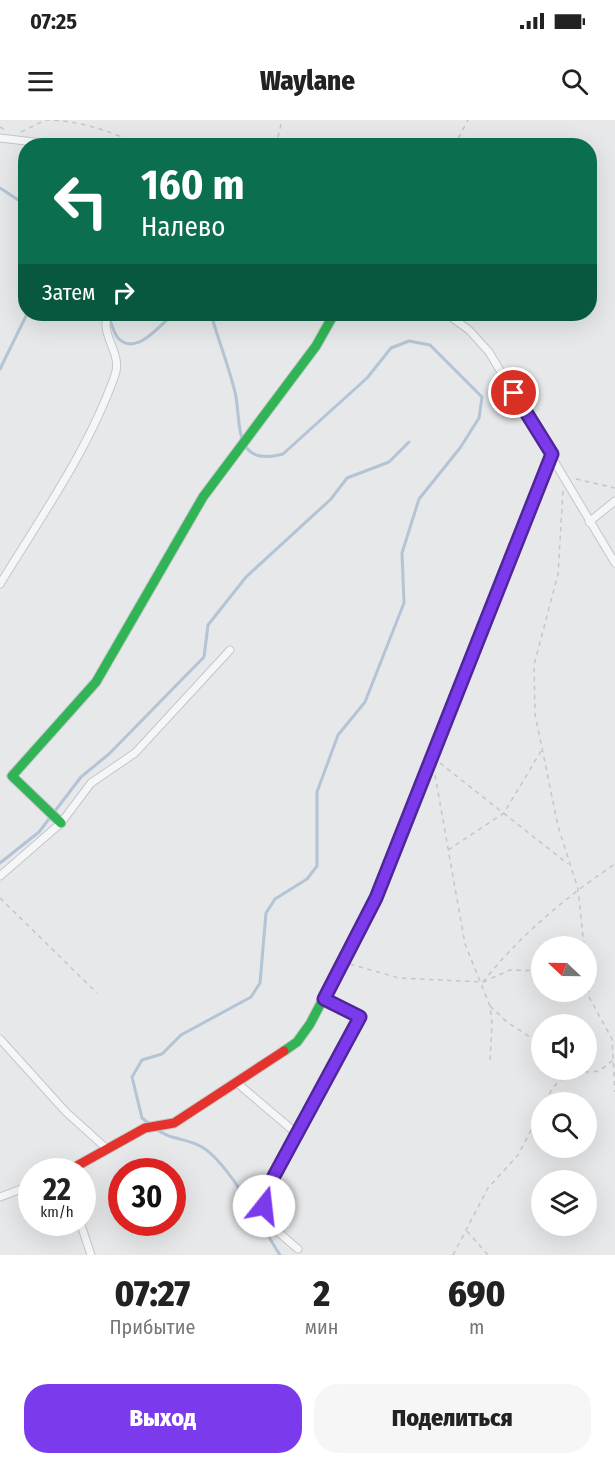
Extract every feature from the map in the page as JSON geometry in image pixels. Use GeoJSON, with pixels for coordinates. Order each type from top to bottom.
{"type":"FeatureCollection","features":[{"type":"Feature","properties":{"kind":"street"},"geometry":{"type":"LineString","coordinates":[[0,138],[18,140]]}},
{"type":"Feature","properties":{"kind":"street"},"geometry":{"type":"LineString","coordinates":[[0,584],[94,423],[116,372],[116,354],[106,334],[107,321]]}},
{"type":"Feature","properties":{"kind":"street"},"geometry":{"type":"LineString","coordinates":[[61,823],[12,776],[96,682],[156,582],[182,530],[203,497],[316,346],[330,321]]}},
{"type":"Feature","properties":{"kind":"street"},"geometry":{"type":"LineString","coordinates":[[457,321],[469,330],[489,352],[615,563]]}},
{"type":"Feature","properties":{"kind":"street"},"geometry":{"type":"LineString","coordinates":[[91,1158],[146,1128],[174,1123],[297,1042],[324,999],[376,898],[552,454]]}},
{"type":"Feature","properties":{"kind":"street"},"geometry":{"type":"LineString","coordinates":[[589,522],[615,501]]}},
{"type":"Feature","properties":{"kind":"street"},"geometry":{"type":"LineString","coordinates":[[0,876],[61,823],[90,783],[135,753],[230,650]]}},
{"type":"Feature","properties":{"kind":"street"},"geometry":{"type":"LineString","coordinates":[[298,1249],[270,1225],[264,1206],[267,1189],[360,1017],[324,999]]}},
{"type":"Feature","properties":{"kind":"street"},"geometry":{"type":"LineString","coordinates":[[0,1039],[66,1112],[107,1149]]}},
{"type":"Feature","properties":{"kind":"street"},"geometry":{"type":"LineString","coordinates":[[236,1082],[296,1133]]}},
{"type":"Feature","properties":{"kind":"street"},"geometry":{"type":"LineString","coordinates":[[0,1197],[18,1190]]}},
{"type":"Feature","properties":{"kind":"street"},"geometry":{"type":"LineString","coordinates":[[85,1236],[92,1255]]}},
{"type":"Feature","properties":{"kind":"path"},"geometry":{"type":"LineString","coordinates":[[15,134],[49,120],[73,122],[126,138]]}},
{"type":"Feature","properties":{"kind":"path"},"geometry":{"type":"LineString","coordinates":[[278,138],[282,120]]}},
{"type":"Feature","properties":{"kind":"path"},"geometry":{"type":"LineString","coordinates":[[458,138],[468,120]]}},
{"type":"Feature","properties":{"kind":"path"},"geometry":{"type":"LineString","coordinates":[[583,936],[578,889],[558,826],[535,714],[534,665],[558,574],[564,475],[598,486],[615,488]]}},
{"type":"Feature","properties":{"kind":"path"},"geometry":{"type":"LineString","coordinates":[[447,851],[504,813],[542,750]]}},
{"type":"Feature","properties":{"kind":"path"},"geometry":{"type":"LineString","coordinates":[[432,757],[570,865]]}},
{"type":"Feature","properties":{"kind":"path"},"geometry":{"type":"LineString","coordinates":[[432,757],[465,944],[483,982],[490,1006],[492,1024],[490,1060]]}},
{"type":"Feature","properties":{"kind":"path"},"geometry":{"type":"LineString","coordinates":[[483,982],[496,965],[578,889],[615,864]]}},
{"type":"Feature","properties":{"kind":"path"},"geometry":{"type":"LineString","coordinates":[[0,898],[97,993]]}},
{"type":"Feature","properties":{"kind":"path"},"geometry":{"type":"LineString","coordinates":[[343,962],[399,978],[483,982],[510,970],[531,971]]}},
{"type":"Feature","properties":{"kind":"path"},"geometry":{"type":"LineString","coordinates":[[592,1002],[612,1039],[615,1059],[615,1092]]}},
{"type":"Feature","properties":{"kind":"path"},"geometry":{"type":"LineString","coordinates":[[490,1006],[507,1022],[531,1038]]}},
{"type":"Feature","properties":{"kind":"path"},"geometry":{"type":"LineString","coordinates":[[550,1092],[554,1083],[567,1075],[578,1070],[591,1074],[600,1071],[615,1059]]}},
{"type":"Feature","properties":{"kind":"path"},"geometry":{"type":"LineString","coordinates":[[453,1255],[488,1188],[518,1155],[531,1130]]}},
{"type":"Feature","properties":{"kind":"path"},"geometry":{"type":"LineString","coordinates":[[466,1230],[488,1255]]}},
{"type":"Feature","properties":{"kind":"waterway"},"geometry":{"type":"LineString","coordinates":[[0,188],[18,200]]}},
{"type":"Feature","properties":{"kind":"waterway"},"geometry":{"type":"LineString","coordinates":[[0,369],[24,321]]}},
{"type":"Feature","properties":{"kind":"waterway"},"geometry":{"type":"LineString","coordinates":[[110,321],[117,337],[126,343],[133,344],[148,337],[166,321]]}},
{"type":"Feature","properties":{"kind":"waterway"},"geometry":{"type":"LineString","coordinates":[[150,1124],[142,1118],[132,1077],[142,1060],[162,1054],[181,1035],[251,997],[260,983],[266,913],[275,899],[307,879],[317,866],[317,792],[338,735],[365,702],[404,603],[402,553],[419,499],[460,448],[479,418],[482,397],[430,345],[409,341],[391,348],[367,378],[283,454],[267,457],[255,455],[247,449],[242,440],[235,392],[213,321]]}},
{"type":"Feature","properties":{"kind":"waterway"},"geometry":{"type":"LineString","coordinates":[[0,863],[39,832],[81,777],[109,754],[204,657],[208,625],[246,577],[331,499],[347,478],[389,462],[409,442]]}},
{"type":"Feature","properties":{"kind":"waterway"},"geometry":{"type":"LineString","coordinates":[[155,1128],[166,1135],[196,1144],[213,1155],[234,1181],[280,1255]]}},
{"type":"Feature","properties":{"kind":"traffic: fast"},"geometry":{"type":"LineString","coordinates":[[61,823],[12,776],[96,682],[203,497],[316,346],[330,321]]}},
{"type":"Feature","properties":{"kind":"traffic: fast"},"geometry":{"type":"LineString","coordinates":[[284,1051],[297,1042],[310,1024],[376,898],[552,454]]}},
{"type":"Feature","properties":{"kind":"traffic: jam"},"geometry":{"type":"LineString","coordinates":[[91,1158],[145,1128],[174,1123],[284,1051]]}},
{"type":"Feature","properties":{"kind":"route"},"geometry":{"type":"LineString","coordinates":[[264,1206],[267,1189],[360,1017],[324,999],[376,898],[552,454],[514,393]]}}]}
